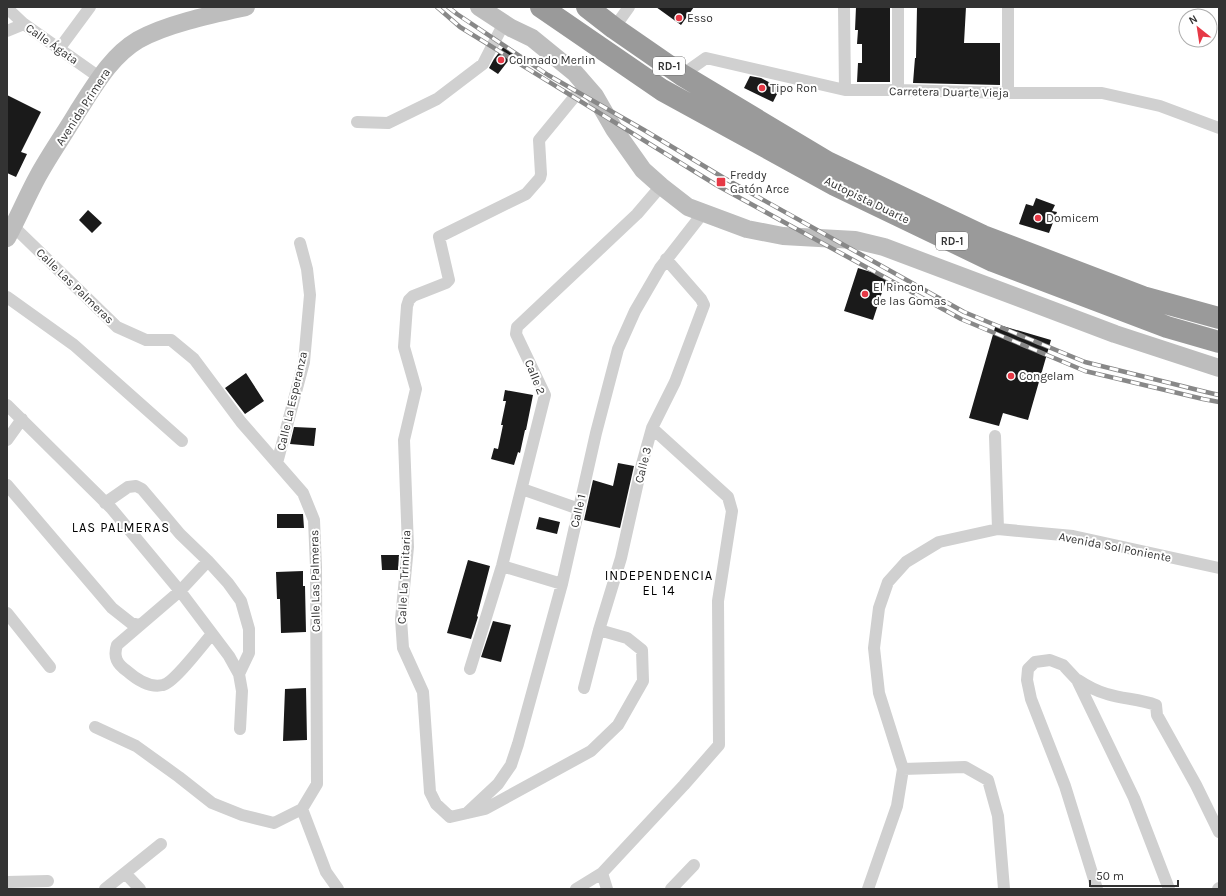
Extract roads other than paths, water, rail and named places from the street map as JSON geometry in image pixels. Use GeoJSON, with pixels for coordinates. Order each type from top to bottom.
{"type":"FeatureCollection","features":[{"type":"Feature","properties":{"kind":"highway","name":"Autopista Duarte"},"geometry":{"type":"LineString","coordinates":[[541,7],[662,90],[835,185],[993,261],[1166,327],[1219,342]]}},
{"type":"Feature","properties":{"kind":"highway","name":"Autopista Duarte"},"geometry":{"type":"LineString","coordinates":[[587,7],[614,28],[682,75],[827,162],[983,236],[1143,297],[1219,318]]}},
{"type":"Feature","properties":{"kind":"street"},"geometry":{"type":"LineString","coordinates":[[59,49],[90,7]]}},
{"type":"Feature","properties":{"kind":"street","name":"Avenida Primera"},"geometry":{"type":"LineString","coordinates":[[10,233],[39,176],[100,77],[118,56],[139,40],[161,30],[182,23],[246,7]]}},
{"type":"Feature","properties":{"kind":"street"},"geometry":{"type":"LineString","coordinates":[[479,7],[532,38],[575,73],[598,100],[627,148],[643,170],[688,207],[747,229],[783,236],[855,240],[884,247],[1115,334],[1219,368]]}},
{"type":"Feature","properties":{"kind":"street"},"geometry":{"type":"LineString","coordinates":[[614,28],[629,7]]}},
{"type":"Feature","properties":{"kind":"street"},"geometry":{"type":"LineString","coordinates":[[844,7],[845,90]]}},
{"type":"Feature","properties":{"kind":"street"},"geometry":{"type":"LineString","coordinates":[[898,7],[898,90]]}},
{"type":"Feature","properties":{"kind":"street"},"geometry":{"type":"LineString","coordinates":[[1008,7],[1008,93]]}},
{"type":"Feature","properties":{"kind":"street","name":"Calle Ágata"},"geometry":{"type":"LineString","coordinates":[[7,8],[24,24],[100,77]]}},
{"type":"Feature","properties":{"kind":"street"},"geometry":{"type":"LineString","coordinates":[[357,122],[388,123],[437,99],[483,64],[504,23]]}},
{"type":"Feature","properties":{"kind":"street"},"geometry":{"type":"LineString","coordinates":[[7,31],[24,24]]}},
{"type":"Feature","properties":{"kind":"street","name":"Carretera Duarte Vieja"},"geometry":{"type":"LineString","coordinates":[[682,75],[706,58],[845,90],[1102,93],[1160,106],[1219,128]]}},
{"type":"Feature","properties":{"kind":"street","name":"Calle La Trinitaria"},"geometry":{"type":"LineString","coordinates":[[585,84],[539,140],[540,178],[526,194],[439,237],[449,280],[446,283],[413,296],[409,300],[407,306],[404,347],[416,389],[404,440],[408,547],[401,619],[403,648],[423,692],[430,792],[436,804],[450,817],[485,809],[591,752],[618,725],[643,682],[642,650],[628,638],[599,630]]}},
{"type":"Feature","properties":{"kind":"street","name":"Calle 2"},"geometry":{"type":"LineString","coordinates":[[470,669],[502,566],[545,395],[516,334],[517,327],[637,214],[661,186]]}},
{"type":"Feature","properties":{"kind":"street","name":"Calle 1"},"geometry":{"type":"LineString","coordinates":[[466,813],[498,784],[511,765],[518,744],[562,584],[596,433],[618,349],[635,311],[660,268],[703,213]]}},
{"type":"Feature","properties":{"kind":"street","name":"Calle Las Palmeras"},"geometry":{"type":"LineString","coordinates":[[10,233],[117,327],[146,340],[171,340],[194,359],[241,422],[303,493],[314,520],[316,574],[317,784],[302,809]]}},
{"type":"Feature","properties":{"kind":"street","name":"Calle La Esperanza"},"geometry":{"type":"LineString","coordinates":[[278,463],[304,362],[310,295],[307,269],[300,243]]}},
{"type":"Feature","properties":{"kind":"street","name":"Calle 3"},"geometry":{"type":"LineString","coordinates":[[584,688],[599,630],[621,558],[642,464],[652,428],[675,382],[704,305],[701,299],[666,260]]}},
{"type":"Feature","properties":{"kind":"street"},"geometry":{"type":"LineString","coordinates":[[7,297],[74,345],[182,441]]}},
{"type":"Feature","properties":{"kind":"street"},"geometry":{"type":"LineString","coordinates":[[7,405],[105,503],[180,591],[229,656],[239,674],[242,690],[240,729]]}},
{"type":"Feature","properties":{"kind":"street"},"geometry":{"type":"LineString","coordinates":[[7,440],[22,420]]}},
{"type":"Feature","properties":{"kind":"street"},"geometry":{"type":"LineString","coordinates":[[576,889],[602,873],[719,745],[718,601],[732,511],[728,496],[652,428]]}},
{"type":"Feature","properties":{"kind":"street"},"geometry":{"type":"LineString","coordinates":[[995,436],[998,529]]}},
{"type":"Feature","properties":{"kind":"street"},"geometry":{"type":"LineString","coordinates":[[7,485],[112,608],[131,623],[140,625]]}},
{"type":"Feature","properties":{"kind":"street"},"geometry":{"type":"LineString","coordinates":[[105,503],[128,487],[136,486],[142,489],[180,534],[228,583],[241,601],[249,629],[249,653],[239,674]]}},
{"type":"Feature","properties":{"kind":"street"},"geometry":{"type":"LineString","coordinates":[[522,489],[579,509]]}},
{"type":"Feature","properties":{"kind":"street","name":"Avenida Sol Poniente"},"geometry":{"type":"LineString","coordinates":[[868,889],[897,806],[903,769],[879,693],[874,648],[879,608],[888,582],[906,562],[939,542],[998,529],[1073,536],[1219,568]]}},
{"type":"Feature","properties":{"kind":"street"},"geometry":{"type":"LineString","coordinates":[[208,561],[180,591],[117,645],[115,653],[119,666],[137,680],[155,685],[164,685],[171,681],[212,634]]}},
{"type":"Feature","properties":{"kind":"street"},"geometry":{"type":"LineString","coordinates":[[502,566],[562,584]]}},
{"type":"Feature","properties":{"kind":"street"},"geometry":{"type":"LineString","coordinates":[[7,613],[50,667]]}},
{"type":"Feature","properties":{"kind":"street"},"geometry":{"type":"LineString","coordinates":[[1097,889],[1065,786],[1031,699],[1027,680],[1028,669],[1035,662],[1050,660],[1063,665],[1077,680],[1092,689],[1107,694],[1146,701],[1156,705],[1157,715],[1196,785],[1219,832]]}},
{"type":"Feature","properties":{"kind":"street"},"geometry":{"type":"LineString","coordinates":[[1077,680],[1134,798],[1169,889]]}},
{"type":"Feature","properties":{"kind":"street"},"geometry":{"type":"LineString","coordinates":[[95,727],[136,746],[212,803],[242,815],[274,823],[302,809],[326,872],[338,889]]}},
{"type":"Feature","properties":{"kind":"street"},"geometry":{"type":"LineString","coordinates":[[903,769],[965,766],[988,780],[998,816],[1004,889]]}},
{"type":"Feature","properties":{"kind":"street"},"geometry":{"type":"LineString","coordinates":[[105,889],[161,844]]}},
{"type":"Feature","properties":{"kind":"street"},"geometry":{"type":"LineString","coordinates":[[671,889],[694,865]]}},
{"type":"Feature","properties":{"kind":"street"},"geometry":{"type":"LineString","coordinates":[[125,873],[140,889]]}},
{"type":"Feature","properties":{"kind":"street"},"geometry":{"type":"LineString","coordinates":[[602,873],[608,889]]}},
{"type":"Feature","properties":{"kind":"street"},"geometry":{"type":"LineString","coordinates":[[7,882],[48,880]]}},
{"type":"Feature","properties":{"kind":"railway"},"geometry":{"type":"LineString","coordinates":[[437,7],[460,27],[718,186],[961,319],[1085,371],[1219,402]]}},
{"type":"Feature","properties":{"kind":"railway"},"geometry":{"type":"LineString","coordinates":[[448,7],[548,75],[724,178],[964,312],[1085,362],[1219,395]]}},
{"type":"Feature","properties":{"kind":"place","name":"Esso"},"geometry":{"type":"Point","coordinates":[679,18]}},
{"type":"Feature","properties":{"kind":"place","name":"Colmado Merlin"},"geometry":{"type":"Point","coordinates":[501,60]}},
{"type":"Feature","properties":{"kind":"place","name":"Tipo Ron"},"geometry":{"type":"Point","coordinates":[762,88]}},
{"type":"Feature","properties":{"kind":"place","name":"Freddy Gatón Arce"},"geometry":{"type":"Point","coordinates":[721,182]}},
{"type":"Feature","properties":{"kind":"place","name":"Domicem"},"geometry":{"type":"Point","coordinates":[1038,218]}},
{"type":"Feature","properties":{"kind":"place","name":"El Rincon de las Gomas"},"geometry":{"type":"Point","coordinates":[865,294]}},
{"type":"Feature","properties":{"kind":"place","name":"Congelam"},"geometry":{"type":"Point","coordinates":[1011,376]}},
{"type":"Feature","properties":{"kind":"district","name":"LAS PALMERAS"},"geometry":{"type":"Point","coordinates":[121,527]}},
{"type":"Feature","properties":{"kind":"district","name":"INDEPENDENCIA EL 14"},"geometry":{"type":"Point","coordinates":[659,582]}}]}
